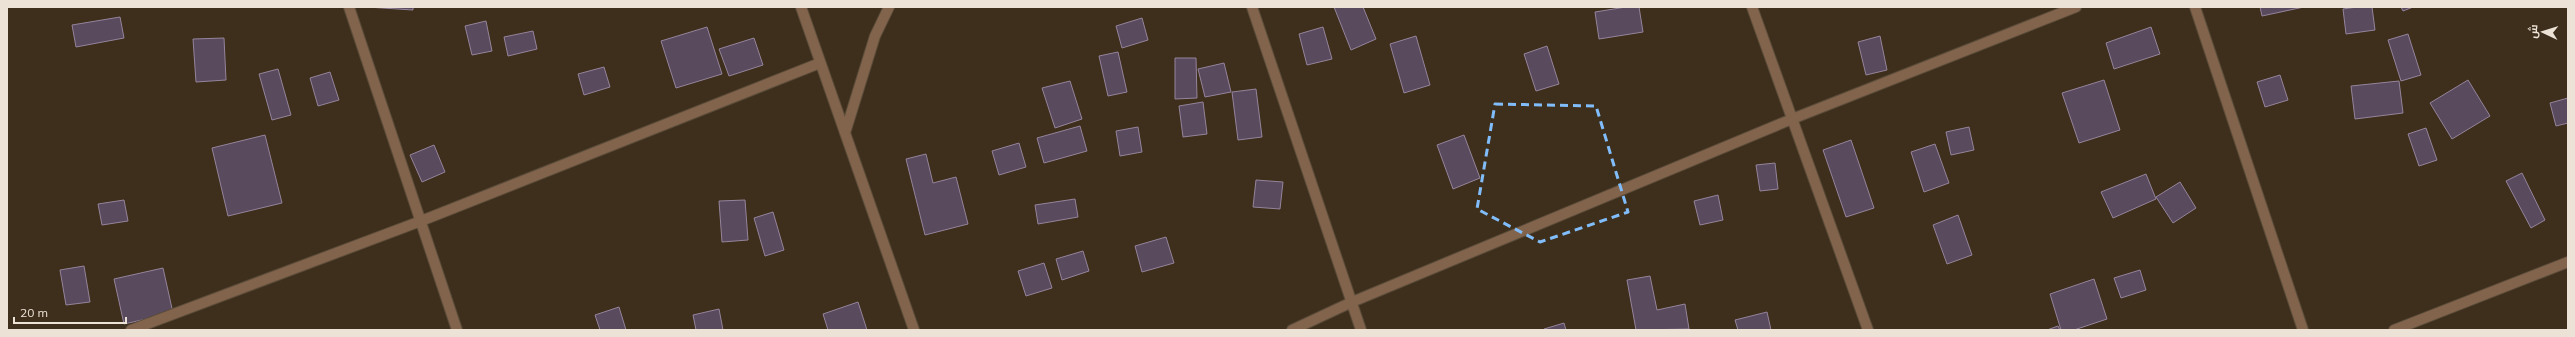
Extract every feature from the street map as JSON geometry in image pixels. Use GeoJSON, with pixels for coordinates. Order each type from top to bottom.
{"type":"FeatureCollection","features":[{"type":"Feature","properties":{"kind":"street"},"geometry":{"type":"LineString","coordinates":[[350,7],[457,330]]}},
{"type":"Feature","properties":{"kind":"street"},"geometry":{"type":"LineString","coordinates":[[801,7],[914,330]]}},
{"type":"Feature","properties":{"kind":"street"},"geometry":{"type":"LineString","coordinates":[[845,133],[875,36],[889,7]]}},
{"type":"Feature","properties":{"kind":"street"},"geometry":{"type":"LineString","coordinates":[[1252,7],[1361,330]]}},
{"type":"Feature","properties":{"kind":"street"},"geometry":{"type":"LineString","coordinates":[[1752,7],[1868,330]]}},
{"type":"Feature","properties":{"kind":"street"},"geometry":{"type":"LineString","coordinates":[[1292,330],[1352,302],[1792,119],[2076,7]]}},
{"type":"Feature","properties":{"kind":"street"},"geometry":{"type":"LineString","coordinates":[[2195,7],[2303,330]]}},
{"type":"Feature","properties":{"kind":"street"},"geometry":{"type":"LineString","coordinates":[[131,330],[421,222],[820,63]]}},
{"type":"Feature","properties":{"kind":"street"},"geometry":{"type":"LineString","coordinates":[[2394,330],[2568,262]]}},
{"type":"Feature","properties":{"kind":"highlighted area"},"geometry":{"type":"Polygon","coordinates":[[[1495,104],[1596,106],[1628,212],[1540,242],[1477,209],[1495,104]]]}},
{"type":"Feature","properties":{"kind":"building"},"geometry":{"type":"Polygon","coordinates":[[[367,7],[413,7],[413,10],[367,7]]]}},
{"type":"Feature","properties":{"kind":"building"},"geometry":{"type":"Polygon","coordinates":[[[1334,7],[1363,7],[1376,39],[1351,50],[1334,7]]]}},
{"type":"Feature","properties":{"kind":"building"},"geometry":{"type":"Polygon","coordinates":[[[1626,7],[1639,7],[1643,32],[1599,39],[1595,12],[1626,7]]]}},
{"type":"Feature","properties":{"kind":"building"},"geometry":{"type":"Polygon","coordinates":[[[2260,7],[2304,7],[2262,16],[2260,7]]]}},
{"type":"Feature","properties":{"kind":"building"},"geometry":{"type":"Polygon","coordinates":[[[2372,7],[2375,30],[2346,34],[2343,9],[2372,7]]]}},
{"type":"Feature","properties":{"kind":"building"},"geometry":{"type":"Polygon","coordinates":[[[2401,7],[2413,7],[2403,11],[2401,7]]]}},
{"type":"Feature","properties":{"kind":"building"},"geometry":{"type":"Polygon","coordinates":[[[120,17],[124,38],[76,47],[72,25],[120,17]]]}},
{"type":"Feature","properties":{"kind":"building"},"geometry":{"type":"Polygon","coordinates":[[[1142,18],[1148,40],[1122,48],[1116,26],[1142,18]]]}},
{"type":"Feature","properties":{"kind":"building"},"geometry":{"type":"Polygon","coordinates":[[[486,21],[492,51],[472,55],[465,26],[486,21]]]}},
{"type":"Feature","properties":{"kind":"building"},"geometry":{"type":"Polygon","coordinates":[[[707,27],[722,74],[676,88],[661,41],[707,27]]]}},
{"type":"Feature","properties":{"kind":"building"},"geometry":{"type":"Polygon","coordinates":[[[1323,27],[1332,59],[1307,65],[1299,34],[1323,27]]]}},
{"type":"Feature","properties":{"kind":"building"},"geometry":{"type":"Polygon","coordinates":[[[2151,27],[2160,54],[2114,69],[2106,43],[2151,27]]]}},
{"type":"Feature","properties":{"kind":"building"},"geometry":{"type":"Polygon","coordinates":[[[533,31],[537,49],[508,56],[504,37],[533,31]]]}},
{"type":"Feature","properties":{"kind":"building"},"geometry":{"type":"Polygon","coordinates":[[[2408,34],[2421,75],[2401,81],[2388,40],[2408,34]]]}},
{"type":"Feature","properties":{"kind":"building"},"geometry":{"type":"Polygon","coordinates":[[[1416,36],[1430,85],[1404,93],[1390,44],[1416,36]]]}},
{"type":"Feature","properties":{"kind":"building"},"geometry":{"type":"Polygon","coordinates":[[[1880,36],[1887,70],[1866,75],[1858,42],[1880,36]]]}},
{"type":"Feature","properties":{"kind":"building"},"geometry":{"type":"Polygon","coordinates":[[[224,38],[226,80],[196,82],[193,39],[224,38]]]}},
{"type":"Feature","properties":{"kind":"building"},"geometry":{"type":"Polygon","coordinates":[[[754,38],[763,65],[729,76],[719,49],[754,38]]]}},
{"type":"Feature","properties":{"kind":"building"},"geometry":{"type":"Polygon","coordinates":[[[1547,46],[1559,84],[1536,91],[1524,54],[1547,46]]]}},
{"type":"Feature","properties":{"kind":"building"},"geometry":{"type":"Polygon","coordinates":[[[1118,52],[1127,92],[1108,96],[1099,56],[1118,52]]]}},
{"type":"Feature","properties":{"kind":"building"},"geometry":{"type":"Polygon","coordinates":[[[1175,58],[1196,58],[1197,98],[1175,99],[1175,58]]]}},
{"type":"Feature","properties":{"kind":"building"},"geometry":{"type":"Polygon","coordinates":[[[1224,63],[1231,92],[1205,97],[1198,69],[1224,63]]]}},
{"type":"Feature","properties":{"kind":"building"},"geometry":{"type":"Polygon","coordinates":[[[604,67],[610,87],[584,95],[578,74],[604,67]]]}},
{"type":"Feature","properties":{"kind":"building"},"geometry":{"type":"Polygon","coordinates":[[[278,69],[291,115],[272,120],[259,74],[278,69]]]}},
{"type":"Feature","properties":{"kind":"building"},"geometry":{"type":"Polygon","coordinates":[[[330,72],[339,100],[318,106],[310,78],[330,72]]]}},
{"type":"Feature","properties":{"kind":"building"},"geometry":{"type":"Polygon","coordinates":[[[2280,75],[2288,100],[2265,107],[2257,82],[2280,75]]]}},
{"type":"Feature","properties":{"kind":"building"},"geometry":{"type":"Polygon","coordinates":[[[2104,80],[2120,130],[2079,143],[2062,93],[2104,80]]]}},
{"type":"Feature","properties":{"kind":"building"},"geometry":{"type":"Polygon","coordinates":[[[2468,80],[2490,116],[2452,139],[2430,103],[2468,80]]]}},
{"type":"Feature","properties":{"kind":"building"},"geometry":{"type":"Polygon","coordinates":[[[1070,81],[1082,119],[1055,128],[1042,88],[1070,81]]]}},
{"type":"Feature","properties":{"kind":"building"},"geometry":{"type":"Polygon","coordinates":[[[2399,81],[2403,113],[2355,119],[2351,86],[2399,81]]]}},
{"type":"Feature","properties":{"kind":"building"},"geometry":{"type":"Polygon","coordinates":[[[1256,89],[1262,137],[1238,140],[1232,92],[1256,89]]]}},
{"type":"Feature","properties":{"kind":"building"},"geometry":{"type":"Polygon","coordinates":[[[2568,98],[2568,123],[2556,126],[2550,103],[2568,98]]]}},
{"type":"Feature","properties":{"kind":"building"},"geometry":{"type":"Polygon","coordinates":[[[1203,102],[1207,134],[1183,137],[1179,106],[1203,102]]]}},
{"type":"Feature","properties":{"kind":"building"},"geometry":{"type":"Polygon","coordinates":[[[1080,126],[1087,151],[1044,163],[1037,138],[1080,126]]]}},
{"type":"Feature","properties":{"kind":"building"},"geometry":{"type":"Polygon","coordinates":[[[1138,127],[1142,152],[1120,156],[1116,131],[1138,127]]]}},
{"type":"Feature","properties":{"kind":"building"},"geometry":{"type":"Polygon","coordinates":[[[1969,127],[1974,150],[1951,155],[1946,132],[1969,127]]]}},
{"type":"Feature","properties":{"kind":"building"},"geometry":{"type":"Polygon","coordinates":[[[2426,128],[2437,160],[2419,166],[2408,134],[2426,128]]]}},
{"type":"Feature","properties":{"kind":"building"},"geometry":{"type":"Polygon","coordinates":[[[265,135],[282,203],[228,216],[212,148],[265,135]]]}},
{"type":"Feature","properties":{"kind":"building"},"geometry":{"type":"Polygon","coordinates":[[[1464,135],[1480,178],[1453,189],[1437,145],[1464,135]]]}},
{"type":"Feature","properties":{"kind":"building"},"geometry":{"type":"Polygon","coordinates":[[[1851,140],[1874,208],[1846,217],[1823,150],[1851,140]]]}},
{"type":"Feature","properties":{"kind":"building"},"geometry":{"type":"Polygon","coordinates":[[[1019,143],[1026,167],[999,175],[992,151],[1019,143]]]}},
{"type":"Feature","properties":{"kind":"building"},"geometry":{"type":"Polygon","coordinates":[[[1935,144],[1949,183],[1924,192],[1911,152],[1935,144]]]}},
{"type":"Feature","properties":{"kind":"building"},"geometry":{"type":"Polygon","coordinates":[[[434,145],[445,172],[422,182],[410,155],[434,145]]]}},
{"type":"Feature","properties":{"kind":"building"},"geometry":{"type":"Polygon","coordinates":[[[926,154],[933,183],[956,177],[968,224],[925,235],[906,159],[926,154]]]}},
{"type":"Feature","properties":{"kind":"building"},"geometry":{"type":"Polygon","coordinates":[[[1775,163],[1778,189],[1760,191],[1756,165],[1775,163]]]}},
{"type":"Feature","properties":{"kind":"building"},"geometry":{"type":"Polygon","coordinates":[[[2522,173],[2545,220],[2531,228],[2506,181],[2522,173]]]}},
{"type":"Feature","properties":{"kind":"building"},"geometry":{"type":"Polygon","coordinates":[[[2146,174],[2156,199],[2113,218],[2101,192],[2146,174]]]}},
{"type":"Feature","properties":{"kind":"building"},"geometry":{"type":"Polygon","coordinates":[[[1256,180],[1283,182],[1280,209],[1253,207],[1256,180]]]}},
{"type":"Feature","properties":{"kind":"building"},"geometry":{"type":"Polygon","coordinates":[[[2180,182],[2196,208],[2173,223],[2156,197],[2180,182]]]}},
{"type":"Feature","properties":{"kind":"building"},"geometry":{"type":"Polygon","coordinates":[[[1718,195],[1723,220],[1700,225],[1694,201],[1718,195]]]}},
{"type":"Feature","properties":{"kind":"building"},"geometry":{"type":"Polygon","coordinates":[[[1075,199],[1078,217],[1038,224],[1035,205],[1075,199]]]}},
{"type":"Feature","properties":{"kind":"building"},"geometry":{"type":"Polygon","coordinates":[[[124,200],[128,221],[102,225],[98,204],[124,200]]]}},
{"type":"Feature","properties":{"kind":"building"},"geometry":{"type":"Polygon","coordinates":[[[745,200],[748,240],[722,242],[719,201],[745,200]]]}},
{"type":"Feature","properties":{"kind":"building"},"geometry":{"type":"Polygon","coordinates":[[[773,212],[784,250],[765,256],[754,218],[773,212]]]}},
{"type":"Feature","properties":{"kind":"building"},"geometry":{"type":"Polygon","coordinates":[[[1958,215],[1972,255],[1947,264],[1933,225],[1958,215]]]}},
{"type":"Feature","properties":{"kind":"building"},"geometry":{"type":"Polygon","coordinates":[[[1166,237],[1174,263],[1142,272],[1135,246],[1166,237]]]}},
{"type":"Feature","properties":{"kind":"building"},"geometry":{"type":"Polygon","coordinates":[[[1083,251],[1089,271],[1062,280],[1056,259],[1083,251]]]}},
{"type":"Feature","properties":{"kind":"building"},"geometry":{"type":"Polygon","coordinates":[[[1044,263],[1052,288],[1026,296],[1018,271],[1044,263]]]}},
{"type":"Feature","properties":{"kind":"building"},"geometry":{"type":"Polygon","coordinates":[[[84,266],[90,302],[66,305],[60,270],[84,266]]]}},
{"type":"Feature","properties":{"kind":"building"},"geometry":{"type":"Polygon","coordinates":[[[163,268],[173,313],[124,324],[114,279],[163,268]]]}},
{"type":"Feature","properties":{"kind":"building"},"geometry":{"type":"Polygon","coordinates":[[[2140,270],[2146,290],[2121,298],[2114,278],[2140,270]]]}},
{"type":"Feature","properties":{"kind":"building"},"geometry":{"type":"Polygon","coordinates":[[[1650,276],[1657,310],[1685,304],[1689,329],[1636,330],[1627,280],[1650,276]]]}},
{"type":"Feature","properties":{"kind":"building"},"geometry":{"type":"Polygon","coordinates":[[[2094,279],[2107,319],[2074,330],[2061,330],[2050,294],[2094,279]]]}},
{"type":"Feature","properties":{"kind":"building"},"geometry":{"type":"Polygon","coordinates":[[[858,302],[867,330],[828,330],[823,314],[858,302]]]}},
{"type":"Feature","properties":{"kind":"building"},"geometry":{"type":"Polygon","coordinates":[[[619,307],[626,330],[600,330],[595,315],[619,307]]]}},
{"type":"Feature","properties":{"kind":"building"},"geometry":{"type":"Polygon","coordinates":[[[719,309],[723,330],[696,330],[693,315],[719,309]]]}},
{"type":"Feature","properties":{"kind":"building"},"geometry":{"type":"Polygon","coordinates":[[[1767,312],[1771,330],[1738,330],[1735,320],[1767,312]]]}},
{"type":"Feature","properties":{"kind":"building"},"geometry":{"type":"Polygon","coordinates":[[[1564,323],[1566,330],[1544,330],[1544,329],[1564,323]]]}},
{"type":"Feature","properties":{"kind":"building"},"geometry":{"type":"Polygon","coordinates":[[[2058,326],[2060,330],[2047,330],[2058,326]]]}}]}
